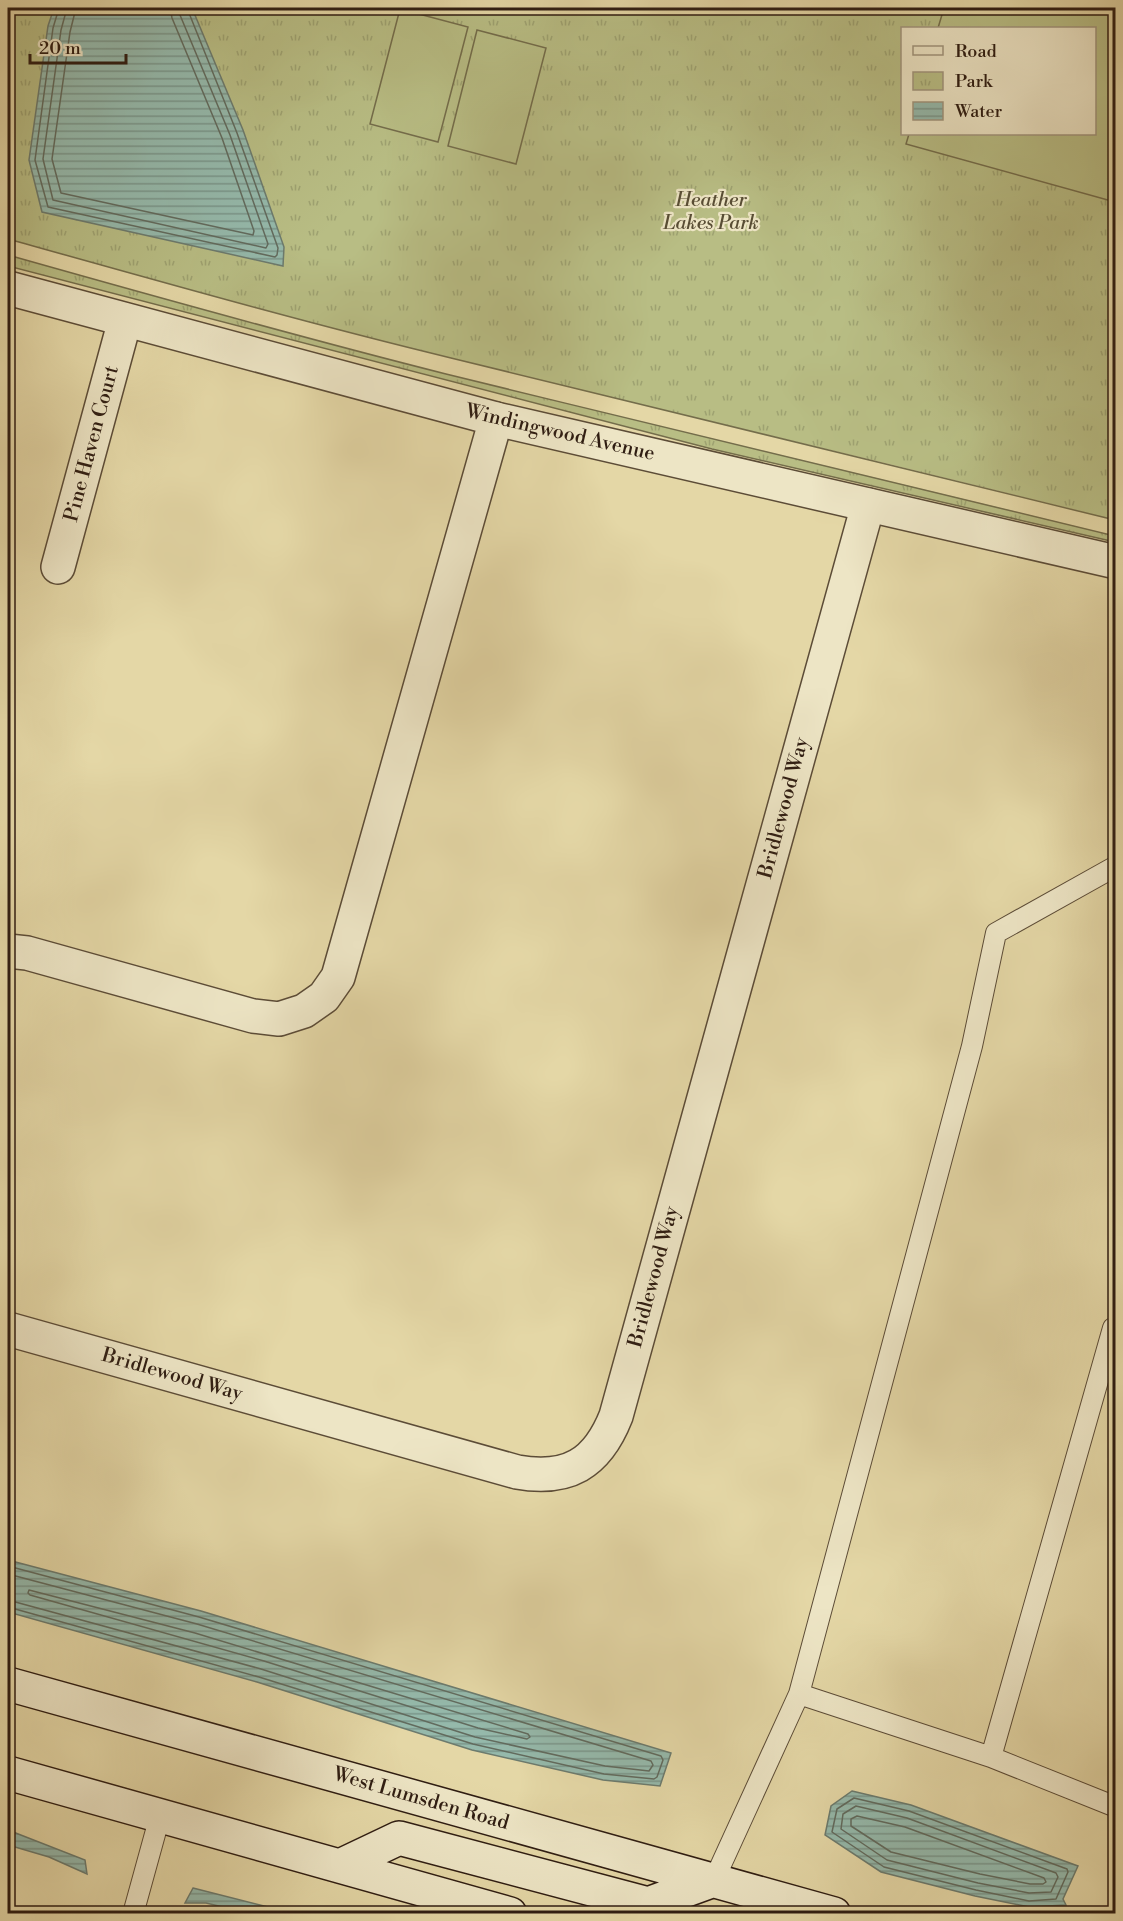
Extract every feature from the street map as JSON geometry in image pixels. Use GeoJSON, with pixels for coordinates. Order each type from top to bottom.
{"type":"FeatureCollection","features":[{"type":"Feature","properties":{"kind":"street","name":"Windingwood Avenue"},"geometry":{"type":"LineString","coordinates":[[8,288],[496,418],[1116,562]]}},
{"type":"Feature","properties":{"kind":"street","name":"Pine Haven Court"},"geometry":{"type":"LineString","coordinates":[[58,567],[125,320]]}},
{"type":"Feature","properties":{"kind":"street"},"geometry":{"type":"LineString","coordinates":[[8,951],[27,953],[253,1016],[279,1019],[304,1011],[324,997],[338,977],[496,418]]}},
{"type":"Feature","properties":{"kind":"street","name":"Bridlewood Way"},"geometry":{"type":"LineString","coordinates":[[8,1329],[517,1472],[538,1476],[558,1474],[581,1464],[597,1450],[609,1434],[616,1416],[868,505]]}},
{"type":"Feature","properties":{"kind":"street","name":"West Lumsden Road"},"geometry":{"type":"LineString","coordinates":[[8,1683],[834,1914]]}},
{"type":"Feature","properties":{"kind":"street"},"geometry":{"type":"LineString","coordinates":[[8,1773],[510,1914]]}},
{"type":"Feature","properties":{"kind":"street"},"geometry":{"type":"LineString","coordinates":[[340,1866],[399,1838],[648,1904],[714,1880]]}},
{"type":"Feature","properties":{"kind":"lane"},"geometry":{"type":"LineString","coordinates":[[714,1880],[799,1694],[972,1046],[996,933],[1116,866]]}},
{"type":"Feature","properties":{"kind":"lane"},"geometry":{"type":"LineString","coordinates":[[991,1757],[1113,1328],[1116,1327]]}},
{"type":"Feature","properties":{"kind":"lane"},"geometry":{"type":"LineString","coordinates":[[799,1694],[991,1757],[1116,1807]]}},
{"type":"Feature","properties":{"kind":"lane"},"geometry":{"type":"LineString","coordinates":[[133,1914],[160,1816]]}},
{"type":"Feature","properties":{"kind":"green space","name":"Heather Lakes Park"},"geometry":{"type":"Polygon","coordinates":[[[8,8],[1115,8],[1115,520],[395,344],[8,239],[8,8]]]}},
{"type":"Feature","properties":{"kind":"green space"},"geometry":{"type":"Polygon","coordinates":[[[944,8],[1115,8],[1115,202],[906,144],[909,135],[1096,135],[1096,27],[938,27],[944,8]]]}},
{"type":"Feature","properties":{"kind":"green space"},"geometry":{"type":"Polygon","coordinates":[[[400,9],[468,27],[438,142],[370,124],[400,9]]]}},
{"type":"Feature","properties":{"kind":"green space"},"geometry":{"type":"Polygon","coordinates":[[[477,30],[546,48],[516,164],[448,146],[477,30]]]}},
{"type":"Feature","properties":{"kind":"green space"},"geometry":{"type":"Polygon","coordinates":[[[8,255],[446,374],[1115,536],[1115,542],[712,449],[8,266],[8,255]]]}},
{"type":"Feature","properties":{"kind":"water"},"geometry":{"type":"Polygon","coordinates":[[[54,8],[192,8],[243,130],[284,247],[283,266],[42,212],[29,160],[48,26],[54,8]]]}},
{"type":"Feature","properties":{"kind":"water"},"geometry":{"type":"Polygon","coordinates":[[[8,1560],[201,1611],[671,1753],[660,1786],[603,1780],[472,1750],[257,1682],[8,1612],[8,1560]]]}},
{"type":"Feature","properties":{"kind":"water"},"geometry":{"type":"Polygon","coordinates":[[[852,1791],[911,1805],[1078,1866],[1063,1899],[1066,1905],[1029,1907],[881,1872],[825,1835],[831,1806],[852,1791]]]}},
{"type":"Feature","properties":{"kind":"water"},"geometry":{"type":"Polygon","coordinates":[[[8,1830],[85,1860],[87,1874],[49,1857],[8,1845],[8,1830]]]}},
{"type":"Feature","properties":{"kind":"water"},"geometry":{"type":"Polygon","coordinates":[[[193,1888],[292,1913],[248,1913],[206,1903],[185,1903],[193,1888]]]}}]}
